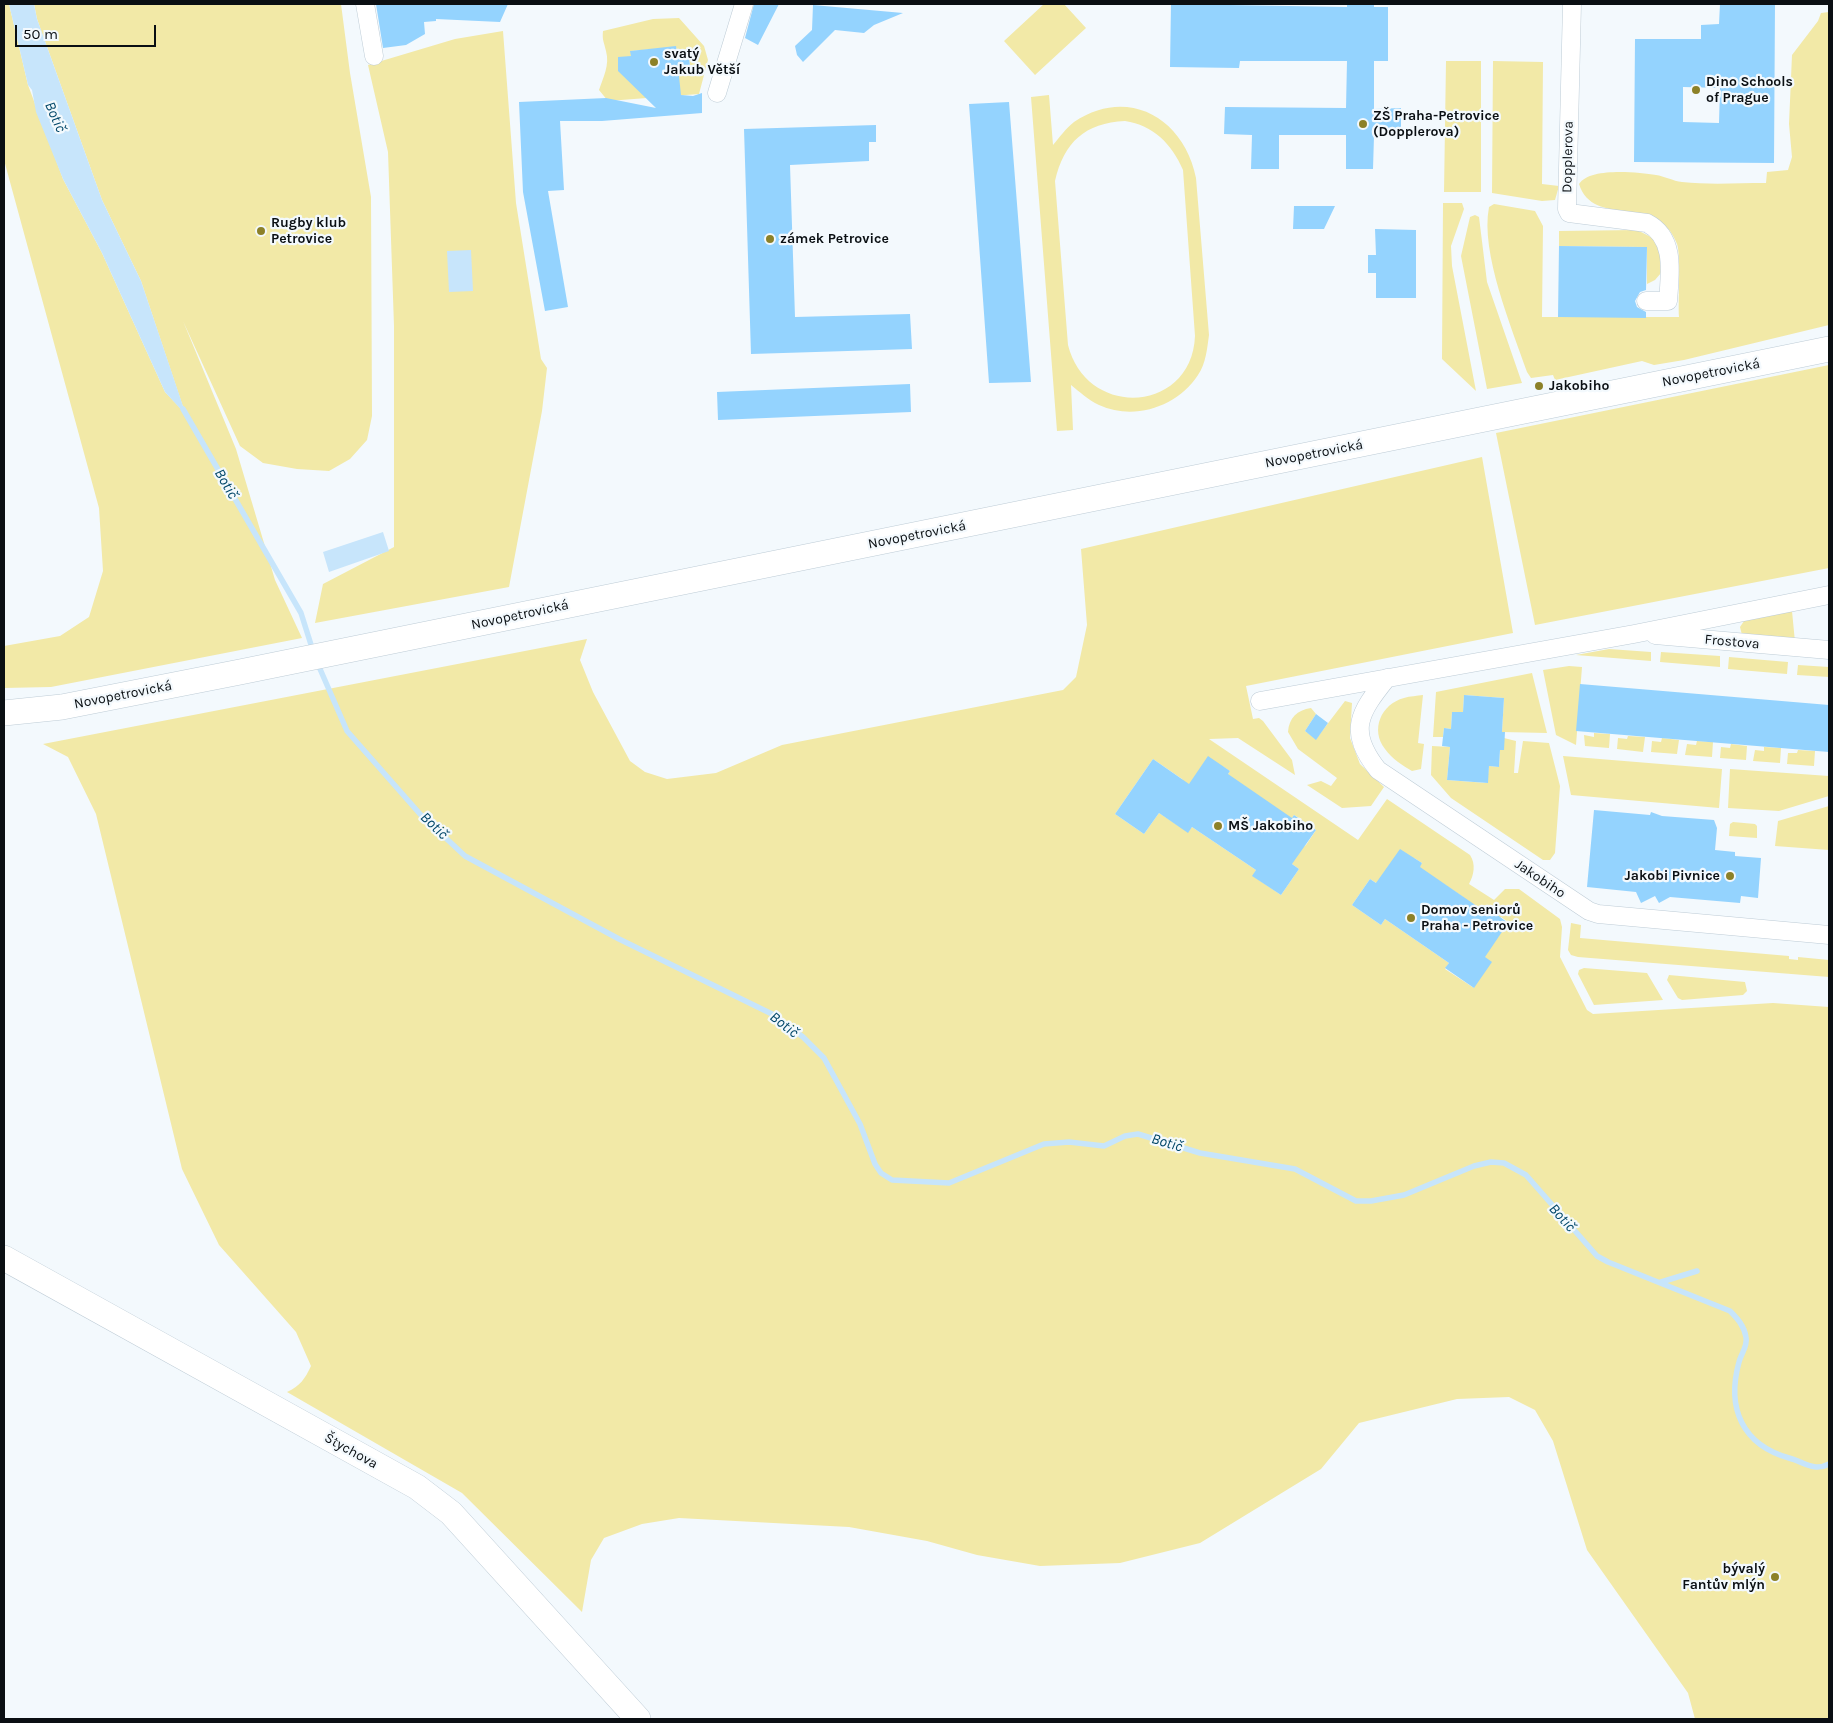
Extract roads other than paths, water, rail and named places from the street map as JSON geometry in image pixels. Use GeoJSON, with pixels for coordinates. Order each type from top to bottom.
{"type":"FeatureCollection","features":[{"type":"Feature","properties":{"kind":"main road","name":"Novopetrovická"},"geometry":{"type":"LineString","coordinates":[[4,713],[62,707],[240,672],[1829,349]]}},
{"type":"Feature","properties":{"kind":"main road","name":"Štychova"},"geometry":{"type":"LineString","coordinates":[[4,1258],[417,1487],[451,1513],[638,1719]]}},
{"type":"Feature","properties":{"kind":"street"},"geometry":{"type":"LineString","coordinates":[[365,4],[374,56]]}},
{"type":"Feature","properties":{"kind":"street"},"geometry":{"type":"LineString","coordinates":[[718,92],[744,4]]}},
{"type":"Feature","properties":{"kind":"street","name":"Dopplerova"},"geometry":{"type":"LineString","coordinates":[[1572,4],[1567,209],[1569,213],[1647,223],[1656,228],[1666,244],[1671,262],[1668,301],[1646,301]]}},
{"type":"Feature","properties":{"kind":"street"},"geometry":{"type":"LineString","coordinates":[[1260,700],[1634,634],[1829,594]]}},
{"type":"Feature","properties":{"kind":"street","name":"Frostova"},"geometry":{"type":"LineString","coordinates":[[1634,634],[1829,650]]}},
{"type":"Feature","properties":{"kind":"street","name":"Jakobiho"},"geometry":{"type":"LineString","coordinates":[[1387,678],[1368,702],[1360,727],[1361,744],[1378,770],[1589,911],[1598,914],[1829,935]]}},
{"type":"Feature","properties":{"kind":"water"},"geometry":{"type":"Polygon","coordinates":[[[9,4],[34,4],[37,19],[102,200],[141,281],[186,415],[165,392],[102,253],[63,179],[36,112],[9,4]]]}},
{"type":"Feature","properties":{"kind":"water"},"geometry":{"type":"Polygon","coordinates":[[[471,250],[473,291],[449,292],[447,251],[471,250]]]}},
{"type":"Feature","properties":{"kind":"water"},"geometry":{"type":"Polygon","coordinates":[[[383,532],[389,551],[329,572],[323,552],[383,532]]]}},
{"type":"Feature","properties":{"kind":"waterway","name":"Botič"},"geometry":{"type":"LineString","coordinates":[[183,409],[301,613],[313,651]]}},
{"type":"Feature","properties":{"kind":"waterway","name":"Botič"},"geometry":{"type":"LineString","coordinates":[[317,662],[347,731],[420,814],[465,856],[619,939],[774,1015],[803,1037],[824,1058],[860,1124],[875,1164],[881,1173],[892,1180],[949,1183],[1044,1144],[1069,1142],[1104,1146],[1125,1136],[1138,1134],[1200,1153],[1295,1169],[1356,1201],[1371,1201],[1404,1195],[1474,1166],[1491,1162],[1504,1163],[1526,1175],[1597,1256],[1730,1311],[1742,1326],[1746,1340],[1739,1362],[1735,1395],[1737,1410],[1742,1423],[1760,1444],[1773,1452],[1809,1466],[1819,1467],[1829,1464]]}},
{"type":"Feature","properties":{"kind":"waterway"},"geometry":{"type":"LineString","coordinates":[[1661,1282],[1697,1271]]}},
{"type":"Feature","properties":{"kind":"place","name":"svatý Jakub Větší"},"geometry":{"type":"Point","coordinates":[654,62]}},
{"type":"Feature","properties":{"kind":"place","name":"Dino Schools of Prague"},"geometry":{"type":"Point","coordinates":[1696,90]}},
{"type":"Feature","properties":{"kind":"place","name":"ZŠ Praha-Petrovice (Dopplerova)"},"geometry":{"type":"Point","coordinates":[1363,124]}},
{"type":"Feature","properties":{"kind":"place","name":"Rugby klub Petrovice"},"geometry":{"type":"Point","coordinates":[261,231]}},
{"type":"Feature","properties":{"kind":"place","name":"zámek Petrovice"},"geometry":{"type":"Point","coordinates":[770,239]}},
{"type":"Feature","properties":{"kind":"place","name":"Jakobiho"},"geometry":{"type":"Point","coordinates":[1539,386]}},
{"type":"Feature","properties":{"kind":"place","name":"MŠ Jakobiho"},"geometry":{"type":"Point","coordinates":[1218,826]}},
{"type":"Feature","properties":{"kind":"place","name":"Jakobi Pivnice"},"geometry":{"type":"Point","coordinates":[1730,876]}},
{"type":"Feature","properties":{"kind":"place","name":"Domov seniorů Praha - Petrovice"},"geometry":{"type":"Point","coordinates":[1411,918]}},
{"type":"Feature","properties":{"kind":"place","name":"bývalý Fantův mlýn"},"geometry":{"type":"Point","coordinates":[1775,1577]}}]}
